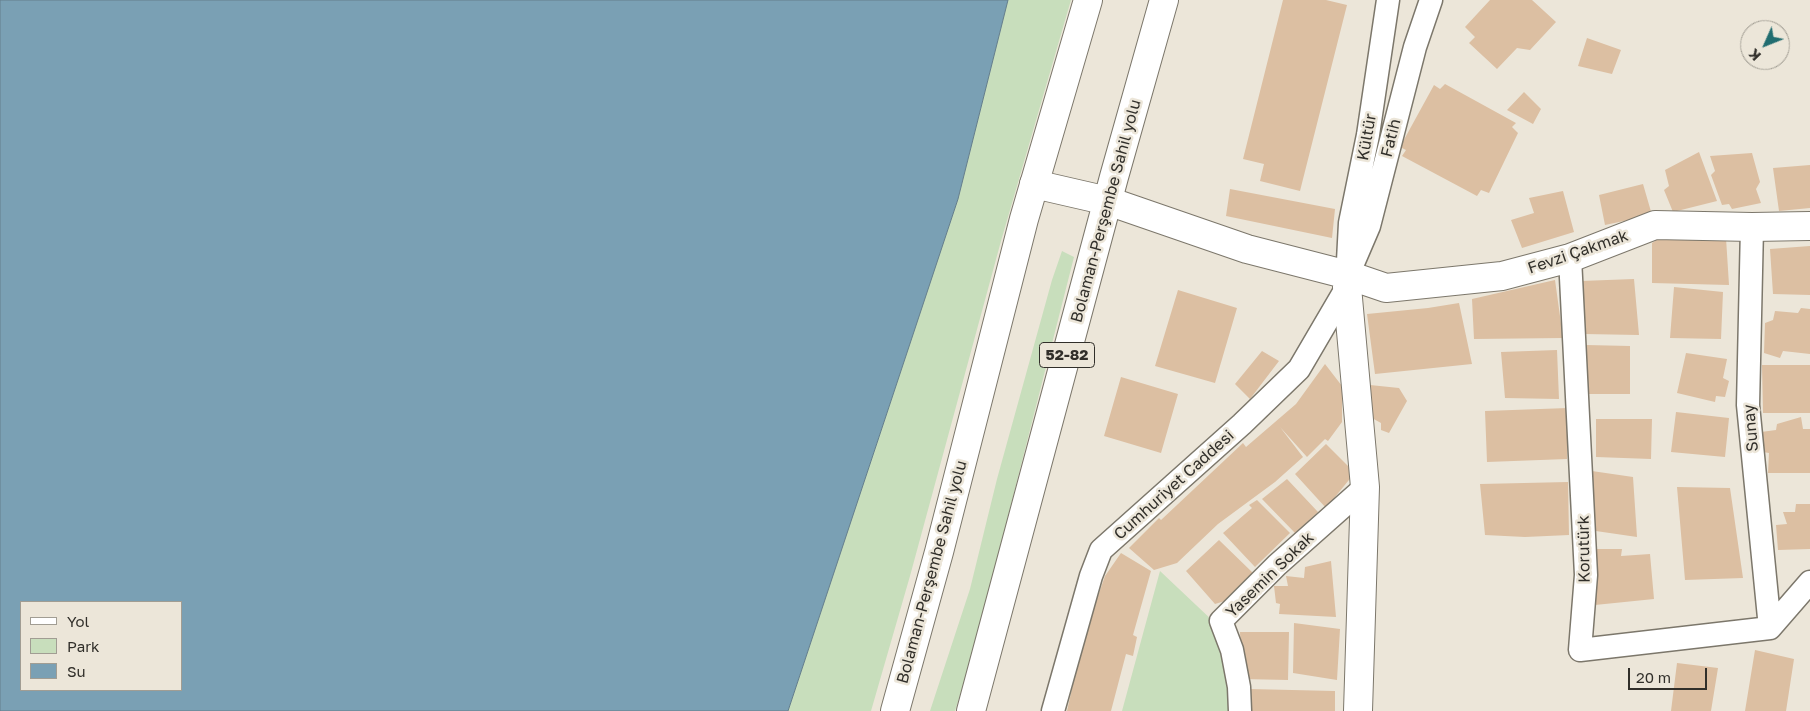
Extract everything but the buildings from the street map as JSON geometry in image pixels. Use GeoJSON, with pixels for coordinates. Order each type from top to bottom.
{"type":"FeatureCollection","features":[{"type":"Feature","properties":{"kind":"main road","name":"Bolaman-Perşembe Sahil yolu"},"geometry":{"type":"LineString","coordinates":[[895,711],[941,543],[1034,184],[1088,0]]}},
{"type":"Feature","properties":{"kind":"main road","name":"Bolaman-Perşembe Sahil yolu"},"geometry":{"type":"LineString","coordinates":[[971,711],[1164,0]]}},
{"type":"Feature","properties":{"kind":"main road","name":"Fevzi Çakmak"},"geometry":{"type":"LineString","coordinates":[[1034,184],[1108,201],[1347,281],[1386,288],[1502,276],[1570,258],[1655,225],[1752,228],[1810,226]]}},
{"type":"Feature","properties":{"kind":"main road"},"geometry":{"type":"LineString","coordinates":[[1347,281],[1365,487],[1358,711]]}},
{"type":"Feature","properties":{"kind":"street","name":"Kültür"},"geometry":{"type":"LineString","coordinates":[[1347,281],[1350,223],[1368,135],[1388,0]]}},
{"type":"Feature","properties":{"kind":"street","name":"Fatih"},"geometry":{"type":"LineString","coordinates":[[1347,281],[1369,226],[1414,47],[1431,0]]}},
{"type":"Feature","properties":{"kind":"street","name":"Sunay"},"geometry":{"type":"LineString","coordinates":[[1752,228],[1748,405],[1770,628]]}},
{"type":"Feature","properties":{"kind":"street","name":"Korutürk"},"geometry":{"type":"LineString","coordinates":[[1570,258],[1586,575],[1580,650],[1770,628]]}},
{"type":"Feature","properties":{"kind":"street","name":"Cumhuriyet Caddesi"},"geometry":{"type":"LineString","coordinates":[[1053,711],[1091,576],[1101,550],[1242,424],[1299,369],[1347,281]]}},
{"type":"Feature","properties":{"kind":"street","name":"Yasemin Sokak"},"geometry":{"type":"LineString","coordinates":[[1240,711],[1239,687],[1222,621],[1277,565],[1365,487]]}},
{"type":"Feature","properties":{"kind":"street"},"geometry":{"type":"LineString","coordinates":[[1770,628],[1810,582]]}},
{"type":"Feature","properties":{"kind":"green space"},"geometry":{"type":"Polygon","coordinates":[[[1008,0],[1071,0],[1001,241],[910,576],[871,711],[788,711],[958,199],[1008,0]]]}},
{"type":"Feature","properties":{"kind":"green space"},"geometry":{"type":"Polygon","coordinates":[[[1062,251],[1074,257],[974,650],[955,711],[930,711],[970,589],[997,479],[1052,280],[1062,251]]]}},
{"type":"Feature","properties":{"kind":"green space"},"geometry":{"type":"Polygon","coordinates":[[[1160,571],[1214,622],[1236,711],[1122,711],[1160,571]]]}},
{"type":"Feature","properties":{"kind":"water"},"geometry":{"type":"Polygon","coordinates":[[[0,0],[1008,0],[958,199],[788,711],[0,711],[0,0]]]}}]}
